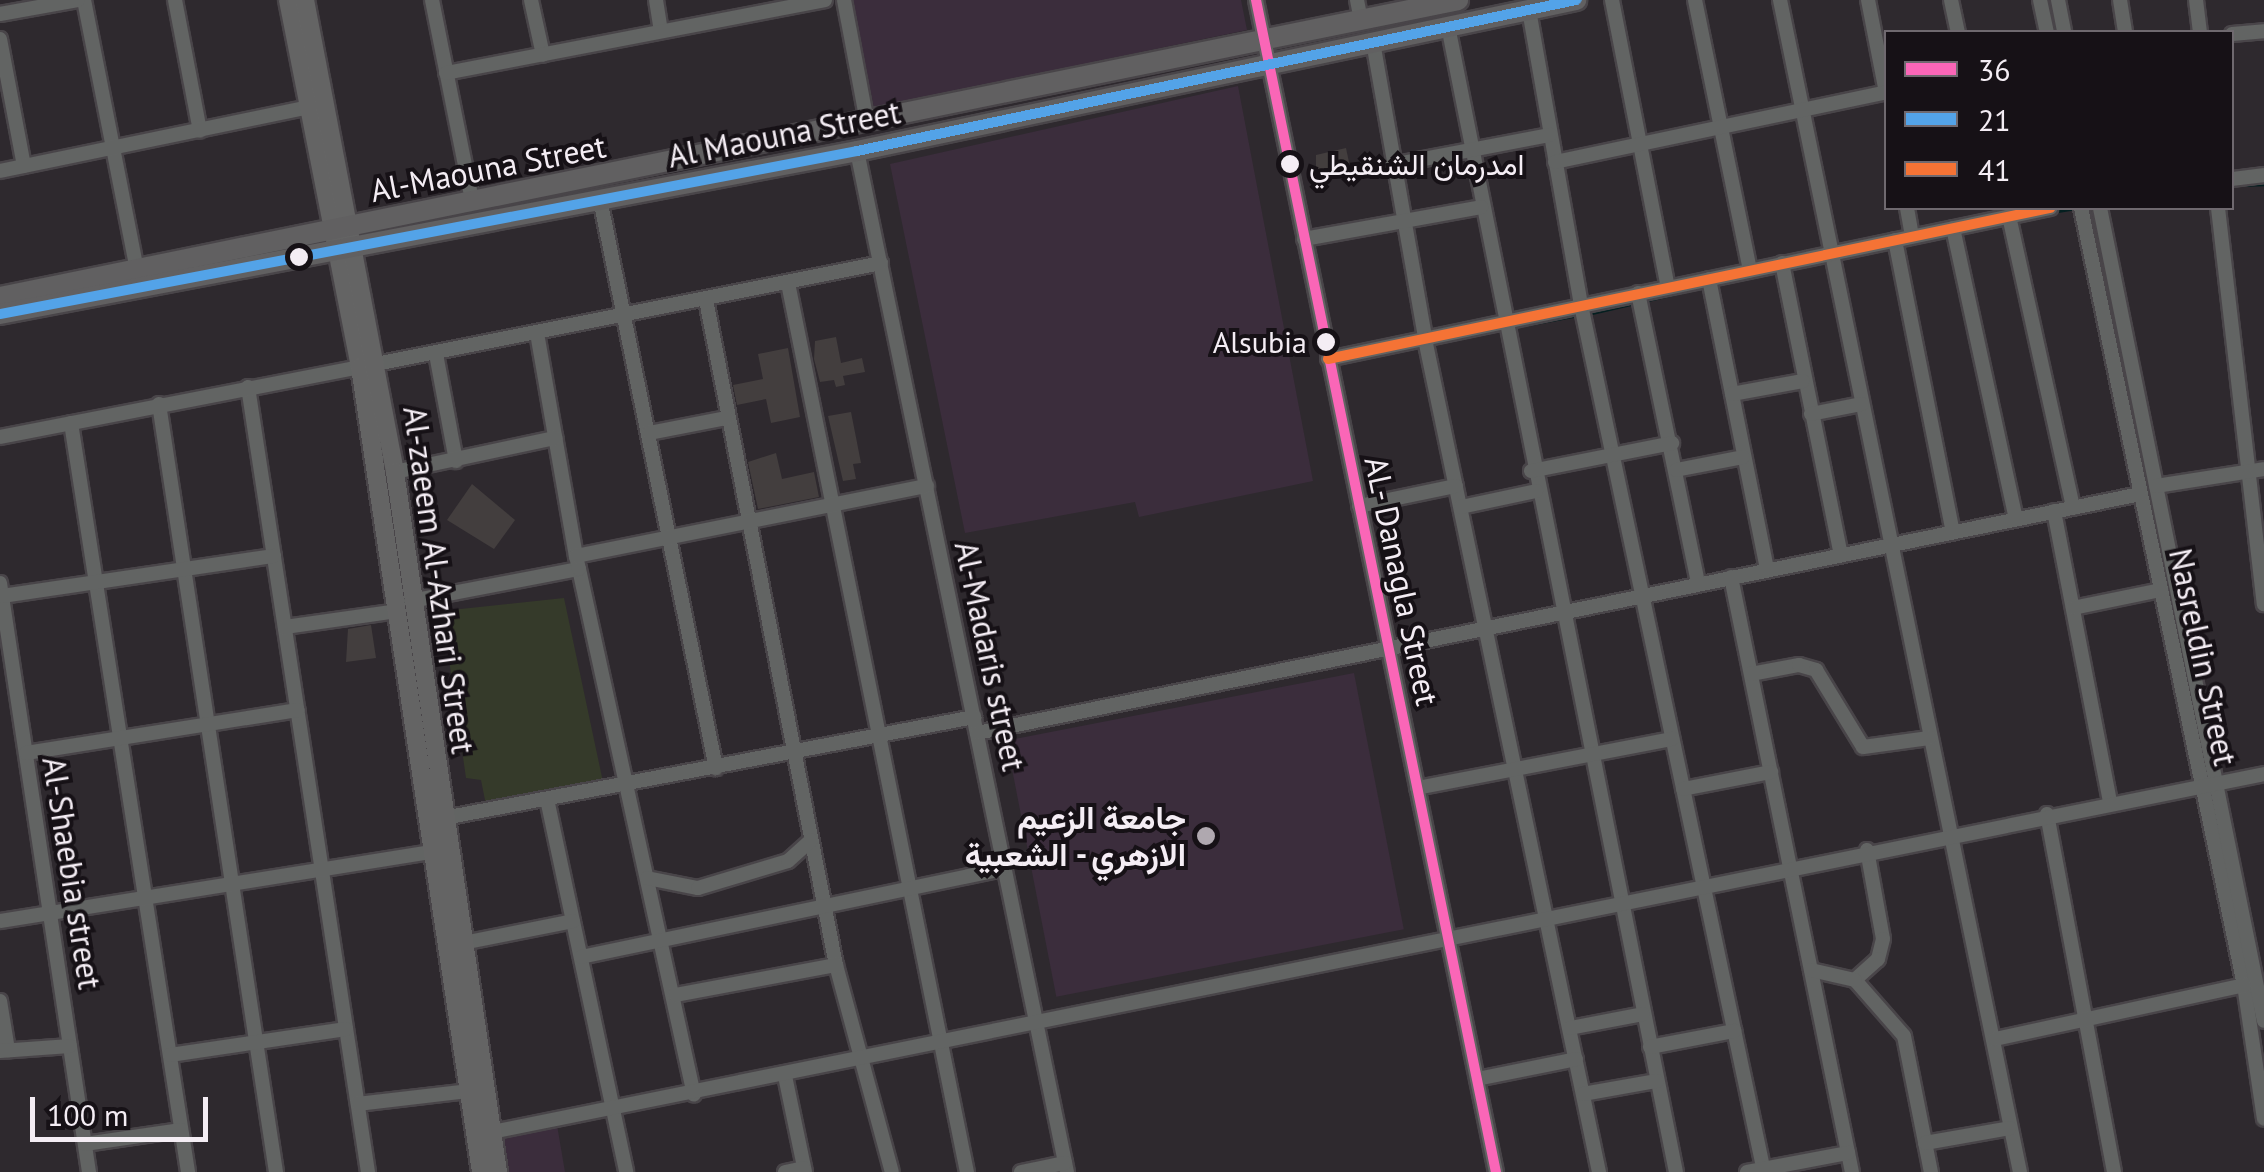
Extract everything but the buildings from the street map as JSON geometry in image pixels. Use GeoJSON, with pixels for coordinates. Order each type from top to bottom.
{"type":"FeatureCollection","features":[{"type":"Feature","properties":{"kind":"highway","name":"Al Maouna Street"},"geometry":{"type":"LineString","coordinates":[[0,314],[345,238],[600,200],[857,151],[1576,0]]}},
{"type":"Feature","properties":{"kind":"highway","name":"Al-Maouna Street"},"geometry":{"type":"LineString","coordinates":[[0,297],[138,270],[345,238],[472,201],[1262,40],[1359,10],[1446,1]]}},
{"type":"Feature","properties":{"kind":"main road","name":"Al-zaeem Al-Azhari Street"},"geometry":{"type":"LineString","coordinates":[[288,0],[310,107],[345,238]]}},
{"type":"Feature","properties":{"kind":"main road","name":"Al-zaeem Al-Azhari Street"},"geometry":{"type":"LineString","coordinates":[[305,0],[368,366],[404,606],[433,852],[482,1172]]}},
{"type":"Feature","properties":{"kind":"main road","name":"Al-zaeem Al-Azhari Street"},"geometry":{"type":"LineString","coordinates":[[368,366],[395,472],[404,606],[444,818],[498,1172]]}},
{"type":"Feature","properties":{"kind":"street"},"geometry":{"type":"LineString","coordinates":[[0,14],[81,0],[138,270]]}},
{"type":"Feature","properties":{"kind":"street"},"geometry":{"type":"LineString","coordinates":[[175,0],[200,132]]}},
{"type":"Feature","properties":{"kind":"street"},"geometry":{"type":"LineString","coordinates":[[432,0],[472,201]]}},
{"type":"Feature","properties":{"kind":"street"},"geometry":{"type":"LineString","coordinates":[[531,0],[543,54]]}},
{"type":"Feature","properties":{"kind":"street"},"geometry":{"type":"LineString","coordinates":[[656,0],[662,30]]}},
{"type":"Feature","properties":{"kind":"street"},"geometry":{"type":"LineString","coordinates":[[446,73],[662,30],[751,6],[824,0]]}},
{"type":"Feature","properties":{"kind":"street"},"geometry":{"type":"LineString","coordinates":[[844,0],[867,122]]}},
{"type":"Feature","properties":{"kind":"street","name":"AL- Danagla Street"},"geometry":{"type":"LineString","coordinates":[[1256,0],[1496,1172]]}},
{"type":"Feature","properties":{"kind":"street"},"geometry":{"type":"LineString","coordinates":[[1612,0],[1637,146],[1668,287]]}},
{"type":"Feature","properties":{"kind":"street"},"geometry":{"type":"LineString","coordinates":[[1695,0],[1750,270]]}},
{"type":"Feature","properties":{"kind":"street"},"geometry":{"type":"LineString","coordinates":[[1780,0],[1928,738],[1995,1039],[2020,1172]]}},
{"type":"Feature","properties":{"kind":"street"},"geometry":{"type":"LineString","coordinates":[[1868,0],[1884,82]]}},
{"type":"Feature","properties":{"kind":"street"},"geometry":{"type":"LineString","coordinates":[[1951,0],[1958,30]]}},
{"type":"Feature","properties":{"kind":"street"},"geometry":{"type":"LineString","coordinates":[[2040,0],[2047,30]]}},
{"type":"Feature","properties":{"kind":"street"},"geometry":{"type":"LineString","coordinates":[[2058,0],[2064,30]]}},
{"type":"Feature","properties":{"kind":"street"},"geometry":{"type":"LineString","coordinates":[[2120,0],[2124,30]]}},
{"type":"Feature","properties":{"kind":"street"},"geometry":{"type":"LineString","coordinates":[[2196,0],[2200,30]]}},
{"type":"Feature","properties":{"kind":"street"},"geometry":{"type":"LineString","coordinates":[[1529,10],[1581,305],[1763,1170]]}},
{"type":"Feature","properties":{"kind":"street"},"geometry":{"type":"LineString","coordinates":[[1448,26],[1560,612],[1676,1172]]}},
{"type":"Feature","properties":{"kind":"street"},"geometry":{"type":"LineString","coordinates":[[2234,34],[2264,31]]}},
{"type":"Feature","properties":{"kind":"street"},"geometry":{"type":"LineString","coordinates":[[0,39],[24,166]]}},
{"type":"Feature","properties":{"kind":"street"},"geometry":{"type":"LineString","coordinates":[[1373,42],[1402,222],[1599,1172]]}},
{"type":"Feature","properties":{"kind":"street"},"geometry":{"type":"LineString","coordinates":[[1555,162],[1884,92]]}},
{"type":"Feature","properties":{"kind":"street"},"geometry":{"type":"LineString","coordinates":[[0,172],[310,107]]}},
{"type":"Feature","properties":{"kind":"street"},"geometry":{"type":"LineString","coordinates":[[1392,165],[1550,135]]}},
{"type":"Feature","properties":{"kind":"street","name":"Al-Madaris street"},"geometry":{"type":"LineString","coordinates":[[857,151],[1066,1167]]}},
{"type":"Feature","properties":{"kind":"street"},"geometry":{"type":"LineString","coordinates":[[2234,179],[2264,176]]}},
{"type":"Feature","properties":{"kind":"street"},"geometry":{"type":"LineString","coordinates":[[600,200],[716,768]]}},
{"type":"Feature","properties":{"kind":"street"},"geometry":{"type":"LineString","coordinates":[[1304,239],[1481,207]]}},
{"type":"Feature","properties":{"kind":"street"},"geometry":{"type":"LineString","coordinates":[[1907,210],[1912,236]]}},
{"type":"Feature","properties":{"kind":"street"},"geometry":{"type":"LineString","coordinates":[[1328,359],[1953,228],[1988,214],[2009,216],[2040,210]]}},
{"type":"Feature","properties":{"kind":"street","name":"Nasreldin Street"},"geometry":{"type":"LineString","coordinates":[[2081,210],[2161,590],[2264,1021]]}},
{"type":"Feature","properties":{"kind":"street","name":"Nasreldin Street"},"geometry":{"type":"LineString","coordinates":[[2100,210],[2156,486],[2264,1119]]}},
{"type":"Feature","properties":{"kind":"street"},"geometry":{"type":"LineString","coordinates":[[2218,210],[2256,470],[2264,604]]}},
{"type":"Feature","properties":{"kind":"street"},"geometry":{"type":"LineString","coordinates":[[2009,216],[2073,508]]}},
{"type":"Feature","properties":{"kind":"street"},"geometry":{"type":"LineString","coordinates":[[1953,228],[2016,519]]}},
{"type":"Feature","properties":{"kind":"street"},"geometry":{"type":"LineString","coordinates":[[1896,240],[1954,532]]}},
{"type":"Feature","properties":{"kind":"street"},"geometry":{"type":"LineString","coordinates":[[0,437],[882,263]]}},
{"type":"Feature","properties":{"kind":"street"},"geometry":{"type":"LineString","coordinates":[[1782,264],[1841,555]]}},
{"type":"Feature","properties":{"kind":"street"},"geometry":{"type":"LineString","coordinates":[[1709,278],[1766,570]]}},
{"type":"Feature","properties":{"kind":"street"},"geometry":{"type":"LineString","coordinates":[[788,283],[875,738],[967,1172]]}},
{"type":"Feature","properties":{"kind":"street"},"geometry":{"type":"LineString","coordinates":[[1638,293],[1672,443],[1698,584]]}},
{"type":"Feature","properties":{"kind":"street"},"geometry":{"type":"LineString","coordinates":[[706,300],[836,965],[892,1172]]}},
{"type":"Feature","properties":{"kind":"street"},"geometry":{"type":"LineString","coordinates":[[537,332],[578,563],[624,785],[664,940],[694,1095]]}},
{"type":"Feature","properties":{"kind":"street"},"geometry":{"type":"LineString","coordinates":[[436,354],[456,460]]}},
{"type":"Feature","properties":{"kind":"street"},"geometry":{"type":"LineString","coordinates":[[1732,394],[1803,381]]}},
{"type":"Feature","properties":{"kind":"street"},"geometry":{"type":"LineString","coordinates":[[248,386],[368,1172]]}},
{"type":"Feature","properties":{"kind":"street"},"geometry":{"type":"LineString","coordinates":[[159,404],[276,1172]]}},
{"type":"Feature","properties":{"kind":"street"},"geometry":{"type":"LineString","coordinates":[[1811,414],[1862,404]]}},
{"type":"Feature","properties":{"kind":"street"},"geometry":{"type":"LineString","coordinates":[[649,434],[728,418]]}},
{"type":"Feature","properties":{"kind":"street"},"geometry":{"type":"LineString","coordinates":[[71,423],[188,1172]]}},
{"type":"Feature","properties":{"kind":"street"},"geometry":{"type":"LineString","coordinates":[[395,472],[556,438]]}},
{"type":"Feature","properties":{"kind":"street"},"geometry":{"type":"LineString","coordinates":[[1532,471],[1672,443]]}},
{"type":"Feature","properties":{"kind":"street"},"geometry":{"type":"LineString","coordinates":[[1676,470],[1743,457]]}},
{"type":"Feature","properties":{"kind":"street"},"geometry":{"type":"LineString","coordinates":[[2156,486],[2256,470]]}},
{"type":"Feature","properties":{"kind":"street"},"geometry":{"type":"LineString","coordinates":[[285,627],[404,606],[669,538],[926,486]]}},
{"type":"Feature","properties":{"kind":"street"},"geometry":{"type":"LineString","coordinates":[[1358,506],[1456,486]]}},
{"type":"Feature","properties":{"kind":"street"},"geometry":{"type":"LineString","coordinates":[[1461,507],[1536,490]]}},
{"type":"Feature","properties":{"kind":"street"},"geometry":{"type":"LineString","coordinates":[[977,733],[2140,494]]}},
{"type":"Feature","properties":{"kind":"street"},"geometry":{"type":"LineString","coordinates":[[2054,511],[2110,802]]}},
{"type":"Feature","properties":{"kind":"street"},"geometry":{"type":"LineString","coordinates":[[1,590],[96,583],[274,556]]}},
{"type":"Feature","properties":{"kind":"street"},"geometry":{"type":"LineString","coordinates":[[1731,577],[1852,1172]]}},
{"type":"Feature","properties":{"kind":"street","name":"Al-Shaebia street"},"geometry":{"type":"LineString","coordinates":[[1,590],[8,688],[26,753],[89,1172]]}},
{"type":"Feature","properties":{"kind":"street"},"geometry":{"type":"LineString","coordinates":[[2073,608],[2161,590]]}},
{"type":"Feature","properties":{"kind":"street"},"geometry":{"type":"LineString","coordinates":[[1751,674],[1799,665],[1816,670],[1864,746],[1928,738]]}},
{"type":"Feature","properties":{"kind":"street"},"geometry":{"type":"LineString","coordinates":[[26,753],[298,710]]}},
{"type":"Feature","properties":{"kind":"street"},"geometry":{"type":"LineString","coordinates":[[444,818],[974,717]]}},
{"type":"Feature","properties":{"kind":"street"},"geometry":{"type":"LineString","coordinates":[[1417,788],[1672,739]]}},
{"type":"Feature","properties":{"kind":"street"},"geometry":{"type":"LineString","coordinates":[[1683,789],[1770,772]]}},
{"type":"Feature","properties":{"kind":"street"},"geometry":{"type":"LineString","coordinates":[[492,1132],[694,1095],[1620,899],[2264,774]]}},
{"type":"Feature","properties":{"kind":"street"},"geometry":{"type":"LineString","coordinates":[[547,798],[626,1172]]}},
{"type":"Feature","properties":{"kind":"street"},"geometry":{"type":"LineString","coordinates":[[2046,814],[2114,1172]]}},
{"type":"Feature","properties":{"kind":"street"},"geometry":{"type":"LineString","coordinates":[[647,878],[698,888],[788,862],[811,840]]}},
{"type":"Feature","properties":{"kind":"street"},"geometry":{"type":"LineString","coordinates":[[1856,980],[1878,958],[1883,939],[1867,850]]}},
{"type":"Feature","properties":{"kind":"street"},"geometry":{"type":"LineString","coordinates":[[0,920],[433,852]]}},
{"type":"Feature","properties":{"kind":"street"},"geometry":{"type":"LineString","coordinates":[[581,956],[1002,869]]}},
{"type":"Feature","properties":{"kind":"street"},"geometry":{"type":"LineString","coordinates":[[463,944],[573,921]]}},
{"type":"Feature","properties":{"kind":"street"},"geometry":{"type":"LineString","coordinates":[[675,995],[836,965]]}},
{"type":"Feature","properties":{"kind":"street"},"geometry":{"type":"LineString","coordinates":[[1811,970],[1856,980],[1900,1025],[1931,1172]]}},
{"type":"Feature","properties":{"kind":"street"},"geometry":{"type":"LineString","coordinates":[[1995,1039],[2244,985]]}},
{"type":"Feature","properties":{"kind":"street"},"geometry":{"type":"LineString","coordinates":[[0,1001],[4,1050],[70,1046]]}},
{"type":"Feature","properties":{"kind":"street"},"geometry":{"type":"LineString","coordinates":[[1570,1028],[1644,1014]]}},
{"type":"Feature","properties":{"kind":"street"},"geometry":{"type":"LineString","coordinates":[[170,1055],[346,1029]]}},
{"type":"Feature","properties":{"kind":"street"},"geometry":{"type":"LineString","coordinates":[[1650,1047],[1734,1031]]}},
{"type":"Feature","properties":{"kind":"street"},"geometry":{"type":"LineString","coordinates":[[1477,1079],[1576,1059]]}},
{"type":"Feature","properties":{"kind":"street"},"geometry":{"type":"LineString","coordinates":[[785,1076],[805,1170],[785,1172]]}},
{"type":"Feature","properties":{"kind":"street"},"geometry":{"type":"LineString","coordinates":[[1583,1094],[1657,1081]]}},
{"type":"Feature","properties":{"kind":"street"},"geometry":{"type":"LineString","coordinates":[[358,1104],[469,1091]]}},
{"type":"Feature","properties":{"kind":"street"},"geometry":{"type":"LineString","coordinates":[[1924,1143],[2010,1128]]}},
{"type":"Feature","properties":{"kind":"street"},"geometry":{"type":"LineString","coordinates":[[85,1144],[181,1130]]}},
{"type":"Feature","properties":{"kind":"street"},"geometry":{"type":"LineString","coordinates":[[1747,1172],[1848,1153]]}},
{"type":"Feature","properties":{"kind":"street"},"geometry":{"type":"LineString","coordinates":[[1021,1172],[1066,1167]]}},
{"type":"Feature","properties":{"kind":"shaded area"},"geometry":{"type":"Polygon","coordinates":[[[852,0],[1241,0],[1247,30],[874,108],[852,0]]]}},
{"type":"Feature","properties":{"kind":"shaded area"},"geometry":{"type":"Polygon","coordinates":[[[1238,86],[1313,481],[1139,517],[1135,502],[965,533],[890,164],[1238,86]]]}},
{"type":"Feature","properties":{"kind":"shaded area","name":"جامعة الزعيم الازهري - الشعبية"},"geometry":{"type":"Polygon","coordinates":[[[1354,673],[1404,929],[1056,997],[1007,741],[1354,673]]]}},
{"type":"Feature","properties":{"kind":"shaded area"},"geometry":{"type":"Polygon","coordinates":[[[557,1125],[565,1172],[501,1172],[496,1137],[557,1125]]]}},
{"type":"Feature","properties":{"kind":"green space"},"geometry":{"type":"Polygon","coordinates":[[[564,598],[603,782],[486,805],[481,780],[466,778],[442,611],[564,598]]]}},
{"type":"Feature","properties":{"kind":"waterway"},"geometry":{"type":"LineString","coordinates":[[2239,185],[2264,184]]}},
{"type":"Feature","properties":{"kind":"waterway"},"geometry":{"type":"LineString","coordinates":[[2052,212],[2064,210]]}},
{"type":"Feature","properties":{"kind":"waterway"},"geometry":{"type":"LineString","coordinates":[[1588,314],[1691,290]]}},
{"type":"Feature","properties":{"kind":"waterway"},"geometry":{"type":"LineString","coordinates":[[1514,327],[1579,315]]}},
{"type":"Feature","properties":{"kind":"transit line","name":"36"},"geometry":{"type":"LineString","coordinates":[[1256,0],[1496,1172]]}},
{"type":"Feature","properties":{"kind":"transit line","name":"21"},"geometry":{"type":"LineString","coordinates":[[0,314],[857,151],[1576,0]]}},
{"type":"Feature","properties":{"kind":"transit line","name":"41"},"geometry":{"type":"LineString","coordinates":[[1328,359],[2040,210]]}},
{"type":"Feature","properties":{"kind":"place","name":"امدرمان الشنقيطي"},"geometry":{"type":"Point","coordinates":[1290,164]}},
{"type":"Feature","properties":{"kind":"place","name":"Alsubia"},"geometry":{"type":"Point","coordinates":[1326,342]}},
{"type":"Feature","properties":{"kind":"place","name":"جامعة الزعيم الازهري - الشعبية"},"geometry":{"type":"Point","coordinates":[1206,836]}}]}
